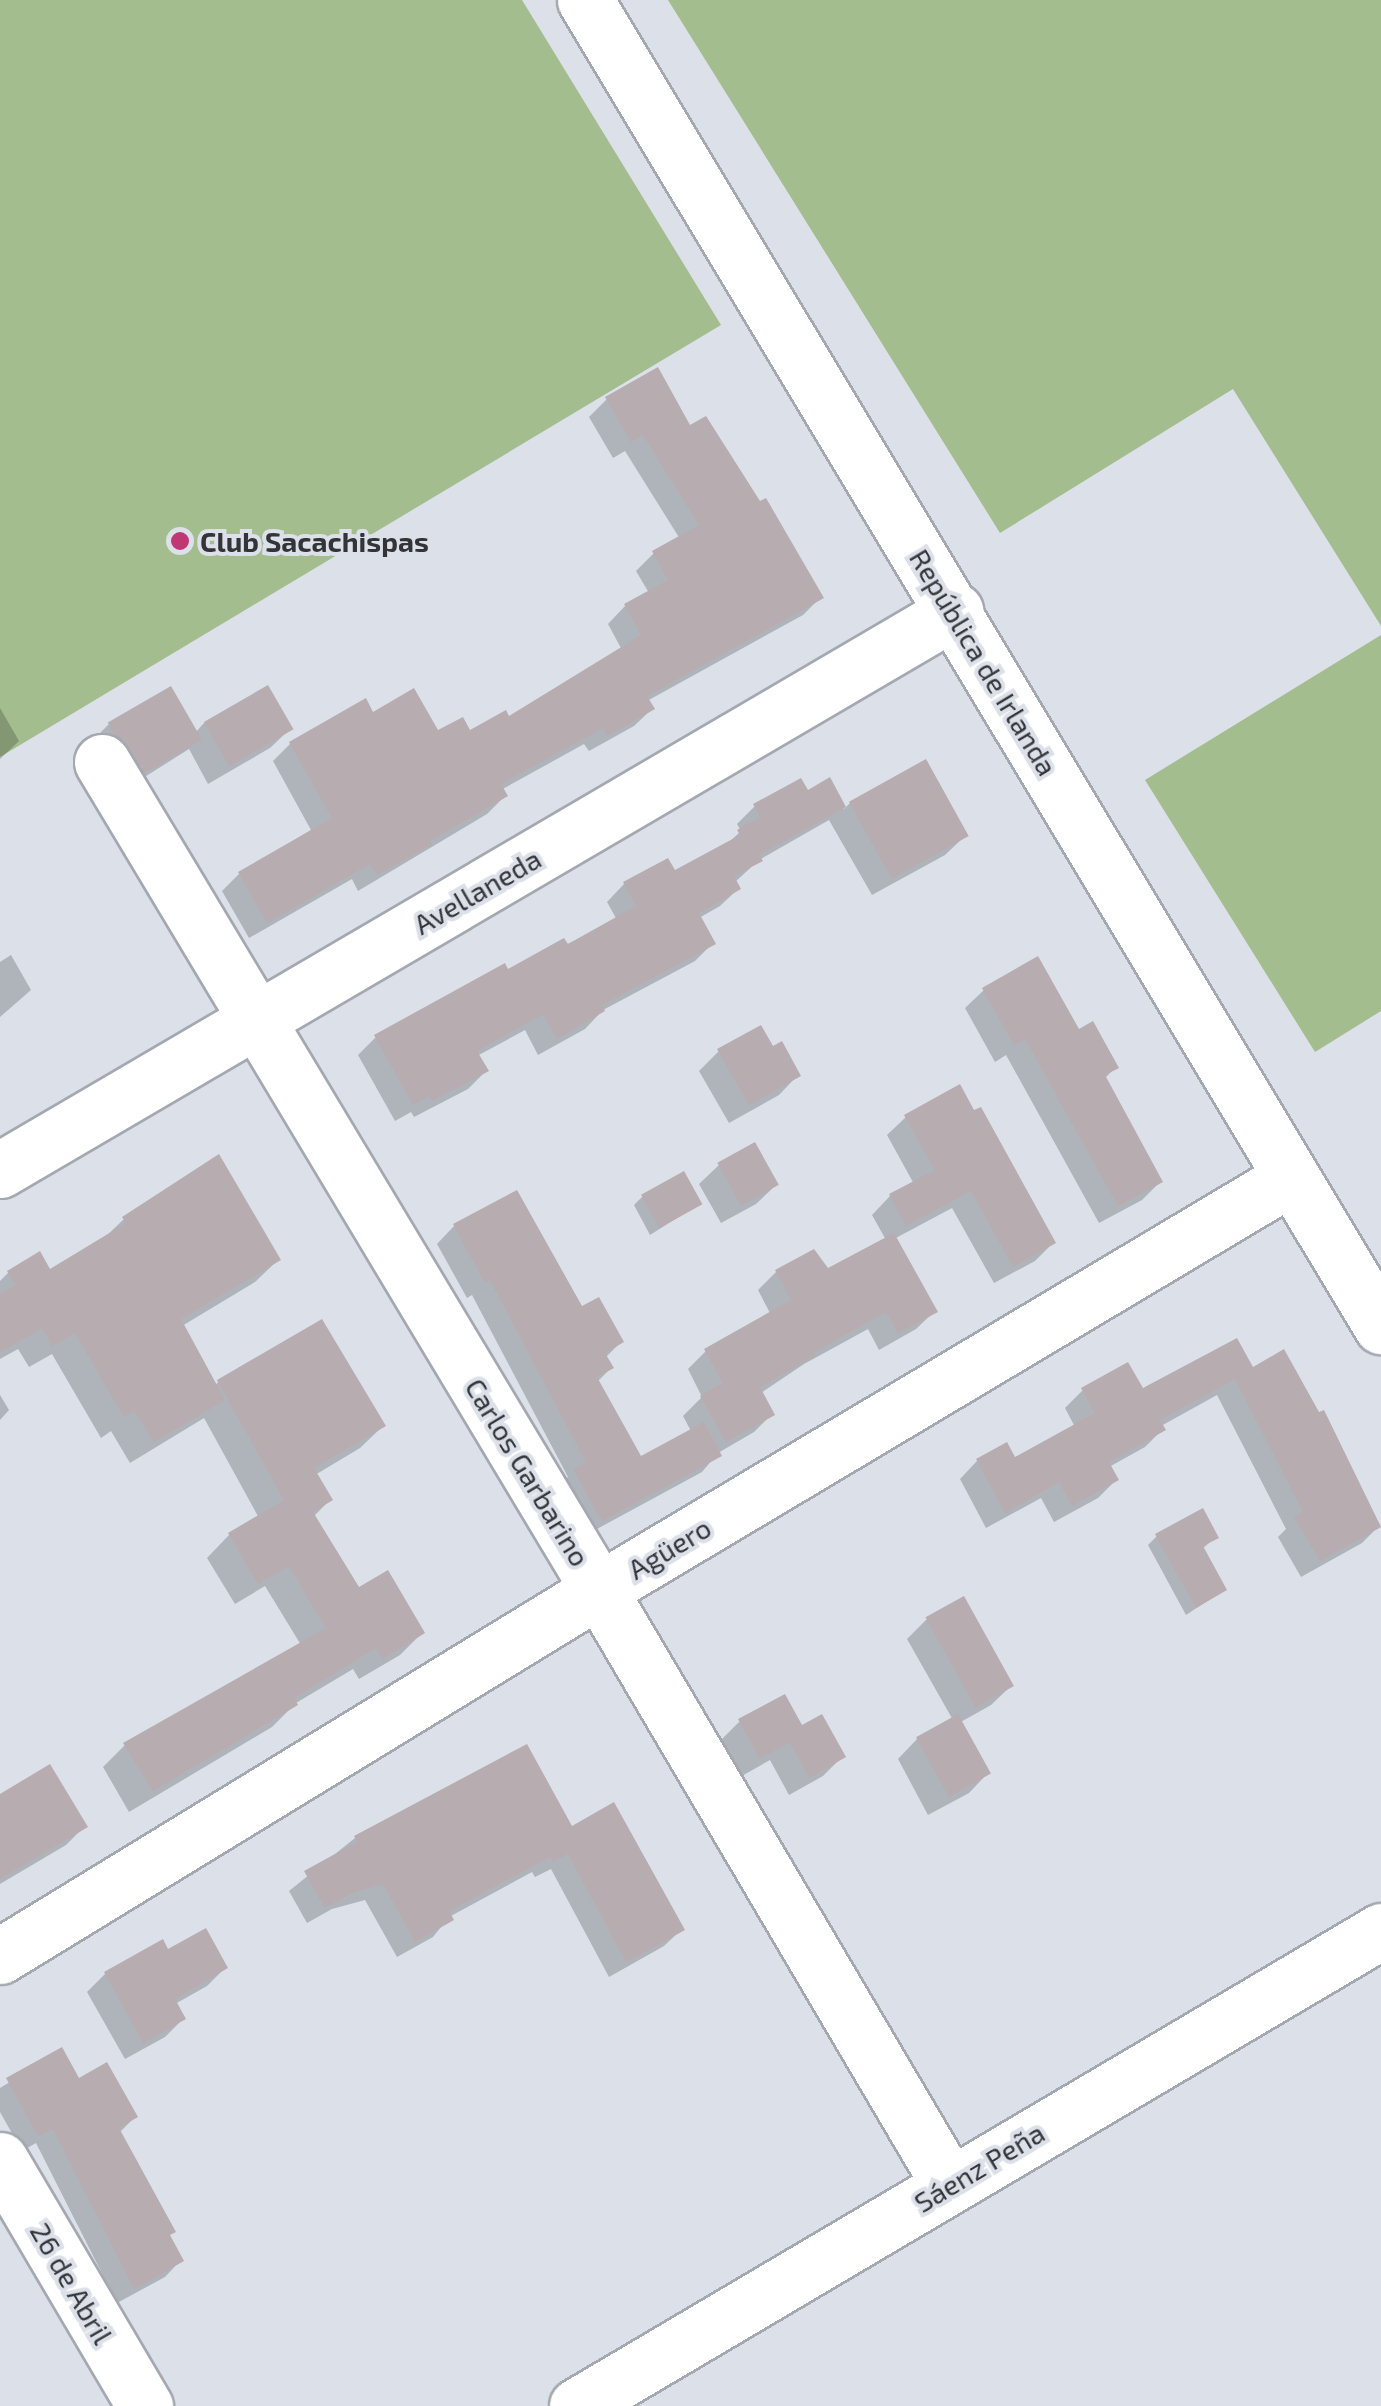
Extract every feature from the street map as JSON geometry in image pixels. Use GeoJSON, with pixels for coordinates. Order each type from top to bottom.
{"type":"FeatureCollection","features":[{"type":"Feature","properties":{"kind":"street","name":"República de Irlanda"},"geometry":{"type":"LineString","coordinates":[[586,0],[1381,1326]]}},
{"type":"Feature","properties":{"kind":"street","name":"Avellaneda"},"geometry":{"type":"LineString","coordinates":[[0,1170],[955,612]]}},
{"type":"Feature","properties":{"kind":"street","name":"Carlos Garbarino"},"geometry":{"type":"LineString","coordinates":[[102,762],[599,1590],[949,2184]]}},
{"type":"Feature","properties":{"kind":"street","name":"Agüero"},"geometry":{"type":"LineString","coordinates":[[0,1956],[599,1590],[1290,1178]]}},
{"type":"Feature","properties":{"kind":"street","name":"Sáenz Peña"},"geometry":{"type":"LineString","coordinates":[[577,2406],[1381,1930]]}},
{"type":"Feature","properties":{"kind":"street","name":"26 de Abril"},"geometry":{"type":"LineString","coordinates":[[0,2160],[145,2406]]}},
{"type":"Feature","properties":{"kind":"green space","name":"Club Sacachispas"},"geometry":{"type":"Polygon","coordinates":[[[0,0],[522,0],[721,325],[0,757],[0,0]]]}},
{"type":"Feature","properties":{"kind":"green space"},"geometry":{"type":"Polygon","coordinates":[[[668,0],[1381,0],[1381,626],[1233,389],[1000,533],[668,0]]]}},
{"type":"Feature","properties":{"kind":"green space"},"geometry":{"type":"Polygon","coordinates":[[[1381,635],[1381,1011],[1315,1052],[1145,780],[1381,635]]]}},
{"type":"Feature","properties":{"kind":"building"},"geometry":{"type":"Polygon","coordinates":[[[658,367],[690,425],[706,416],[760,501],[766,498],[824,598],[647,696],[655,709],[607,736],[603,728],[501,784],[508,796],[430,841],[432,844],[377,875],[370,864],[267,923],[238,872],[332,818],[289,742],[366,698],[373,712],[414,688],[438,730],[463,717],[470,730],[506,710],[509,716],[641,635],[624,604],[668,580],[652,551],[699,525],[643,435],[631,442],[605,397],[658,367]]]}},
{"type":"Feature","properties":{"kind":"building"},"geometry":{"type":"Polygon","coordinates":[[[268,685],[294,729],[229,766],[204,722],[268,685]]]}},
{"type":"Feature","properties":{"kind":"building"},"geometry":{"type":"Polygon","coordinates":[[[171,686],[202,740],[139,776],[108,722],[171,686]]]}},
{"type":"Feature","properties":{"kind":"building"},"geometry":{"type":"Polygon","coordinates":[[[926,759],[969,836],[892,879],[849,802],[926,759]]]}},
{"type":"Feature","properties":{"kind":"building"},"geometry":{"type":"Polygon","coordinates":[[[830,777],[846,807],[759,855],[763,861],[734,876],[741,889],[699,913],[716,944],[602,1005],[605,1011],[557,1039],[543,1014],[477,1051],[489,1071],[432,1101],[429,1096],[413,1105],[374,1035],[505,963],[508,969],[564,938],[568,944],[636,906],[623,882],[668,858],[675,870],[740,835],[737,830],[760,817],[753,804],[801,778],[808,790],[830,777]]]}},
{"type":"Feature","properties":{"kind":"building"},"geometry":{"type":"Polygon","coordinates":[[[1038,956],[1079,1029],[1093,1021],[1119,1068],[1105,1075],[1163,1182],[1118,1206],[1025,1039],[1014,1045],[982,988],[1038,956]]]}},
{"type":"Feature","properties":{"kind":"building"},"geometry":{"type":"Polygon","coordinates":[[[761,1025],[773,1046],[782,1041],[801,1076],[749,1105],[717,1049],[761,1025]]]}},
{"type":"Feature","properties":{"kind":"building"},"geometry":{"type":"Polygon","coordinates":[[[960,1084],[974,1110],[981,1107],[1056,1243],[1013,1267],[971,1191],[906,1226],[889,1194],[935,1170],[904,1115],[960,1084]]]}},
{"type":"Feature","properties":{"kind":"building"},"geometry":{"type":"Polygon","coordinates":[[[755,1142],[779,1185],[741,1206],[717,1163],[755,1142]]]}},
{"type":"Feature","properties":{"kind":"building"},"geometry":{"type":"Polygon","coordinates":[[[219,1154],[281,1260],[181,1319],[225,1400],[154,1442],[134,1411],[124,1417],[75,1333],[52,1346],[42,1328],[0,1352],[0,1294],[16,1285],[7,1271],[40,1251],[50,1269],[126,1223],[122,1217],[219,1154]]]}},
{"type":"Feature","properties":{"kind":"building"},"geometry":{"type":"Polygon","coordinates":[[[684,1171],[702,1204],[660,1228],[641,1195],[684,1171]]]}},
{"type":"Feature","properties":{"kind":"building"},"geometry":{"type":"Polygon","coordinates":[[[517,1190],[582,1306],[599,1297],[624,1342],[605,1353],[614,1368],[597,1377],[641,1456],[704,1422],[722,1456],[602,1521],[573,1469],[586,1462],[490,1280],[485,1283],[453,1224],[517,1190]]]}},
{"type":"Feature","properties":{"kind":"building"},"geometry":{"type":"Polygon","coordinates":[[[894,1233],[938,1312],[898,1333],[886,1312],[813,1353],[815,1356],[760,1387],[775,1415],[726,1442],[700,1396],[723,1383],[704,1349],[791,1300],[775,1270],[814,1249],[828,1268],[894,1233]]]}},
{"type":"Feature","properties":{"kind":"building"},"geometry":{"type":"Polygon","coordinates":[[[322,1319],[386,1426],[314,1468],[333,1500],[313,1512],[359,1587],[388,1570],[425,1633],[383,1659],[376,1648],[294,1698],[298,1705],[153,1791],[123,1743],[326,1628],[289,1566],[258,1584],[228,1533],[284,1500],[217,1380],[322,1319]]]}},
{"type":"Feature","properties":{"kind":"building"},"geometry":{"type":"Polygon","coordinates":[[[1237,1338],[1253,1367],[1284,1349],[1319,1412],[1324,1410],[1381,1527],[1320,1561],[1294,1517],[1303,1512],[1235,1379],[1160,1420],[1166,1430],[1109,1462],[1119,1480],[1072,1506],[1059,1482],[1005,1513],[976,1459],[1007,1442],[1015,1457],[1095,1413],[1081,1388],[1128,1362],[1143,1388],[1237,1338]]]}},
{"type":"Feature","properties":{"kind":"building"},"geometry":{"type":"Polygon","coordinates":[[[1203,1508],[1219,1538],[1203,1546],[1227,1590],[1196,1608],[1155,1534],[1203,1508]]]}},
{"type":"Feature","properties":{"kind":"building"},"geometry":{"type":"Polygon","coordinates":[[[964,1596],[1014,1686],[975,1707],[926,1617],[964,1596]]]}},
{"type":"Feature","properties":{"kind":"building"},"geometry":{"type":"Polygon","coordinates":[[[785,1694],[802,1725],[822,1714],[846,1757],[809,1778],[790,1742],[760,1759],[738,1719],[785,1694]]]}},
{"type":"Feature","properties":{"kind":"building"},"geometry":{"type":"Polygon","coordinates":[[[958,1714],[991,1773],[949,1797],[916,1737],[958,1714]]]}},
{"type":"Feature","properties":{"kind":"building"},"geometry":{"type":"Polygon","coordinates":[[[527,1744],[572,1826],[614,1802],[685,1930],[626,1962],[568,1854],[553,1862],[550,1857],[449,1911],[454,1920],[415,1942],[383,1884],[352,1893],[325,1908],[304,1871],[357,1842],[354,1836],[527,1744]]]}},
{"type":"Feature","properties":{"kind":"building"},"geometry":{"type":"Polygon","coordinates":[[[50,1764],[88,1827],[0,1879],[0,1794],[50,1764]]]}},
{"type":"Feature","properties":{"kind":"building"},"geometry":{"type":"Polygon","coordinates":[[[206,1928],[228,1968],[175,1999],[186,2019],[143,2043],[104,1972],[163,1939],[168,1949],[206,1928]]]}},
{"type":"Feature","properties":{"kind":"building"},"geometry":{"type":"Polygon","coordinates":[[[62,2047],[79,2078],[107,2062],[138,2117],[119,2128],[176,2232],[170,2235],[184,2261],[134,2289],[53,2129],[38,2136],[6,2078],[62,2047]]]}},
{"type":"Feature","properties":{"kind":"place","name":"Club Sacachispas"},"geometry":{"type":"Point","coordinates":[180,541]}}]}
